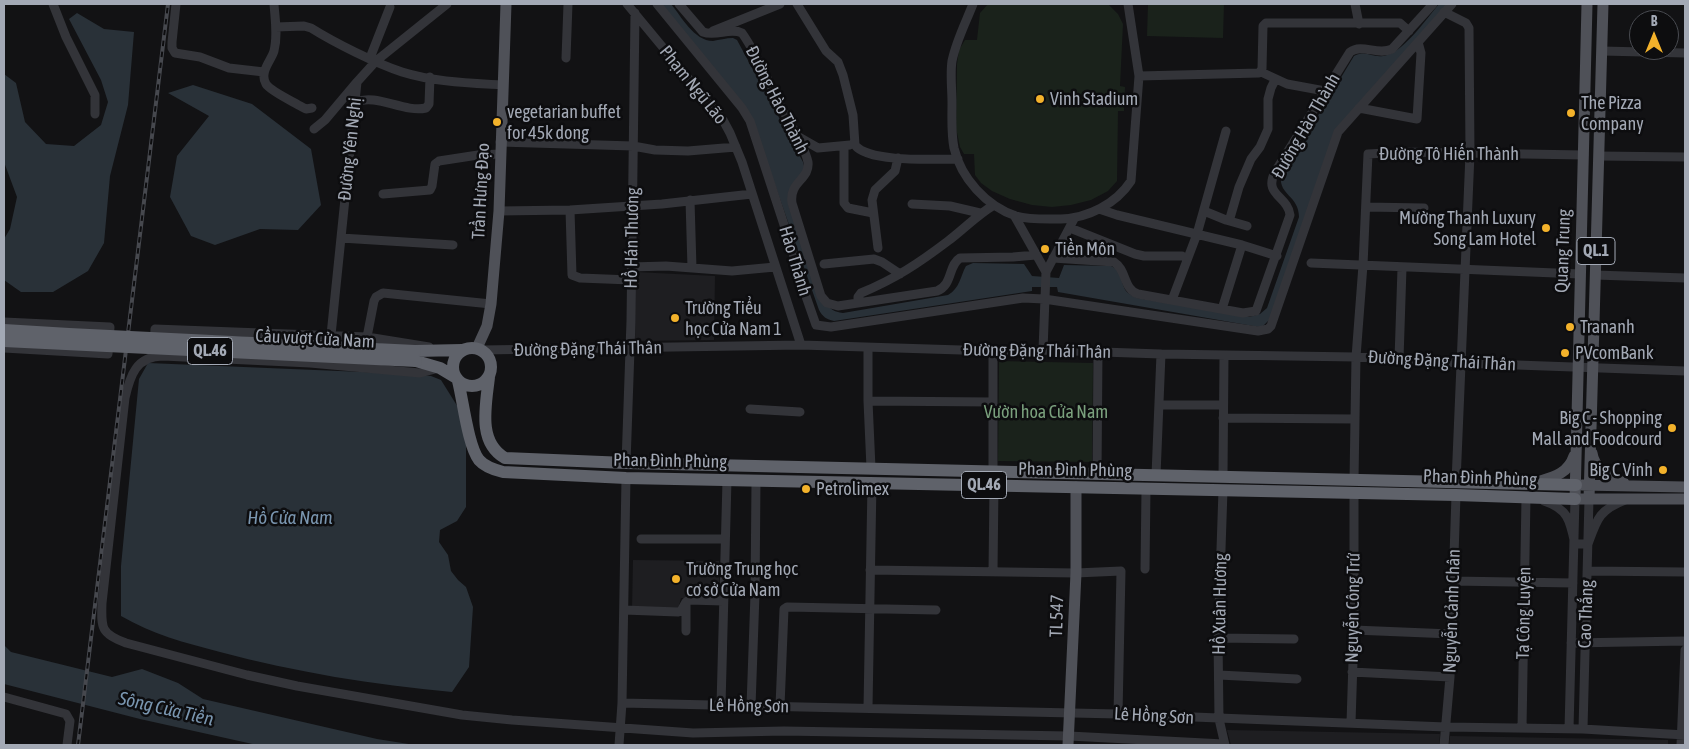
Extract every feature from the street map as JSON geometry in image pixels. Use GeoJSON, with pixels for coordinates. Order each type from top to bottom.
{"type":"FeatureCollection","features":[{"type":"Feature","properties":{"kind":"highway","name":"Cầu vượt Cửa Nam"},"geometry":{"type":"LineString","coordinates":[[4,330],[416,356]]}},
{"type":"Feature","properties":{"kind":"highway","name":"Cầu vượt Cửa Nam"},"geometry":{"type":"LineString","coordinates":[[4,341],[416,356]]}},
{"type":"Feature","properties":{"kind":"highway","name":"QL.46"},"geometry":{"type":"LineString","coordinates":[[472,348],[480,349],[486,353],[492,367],[486,381],[477,386],[467,386],[440,368],[416,356],[472,348]]}},
{"type":"Feature","properties":{"kind":"highway","name":"QL.46"},"geometry":{"type":"LineString","coordinates":[[456,350],[458,353],[452,367],[456,379]]}},
{"type":"Feature","properties":{"kind":"highway","name":"Phan Đình Phùng"},"geometry":{"type":"LineString","coordinates":[[489,377],[486,432],[490,444],[496,453],[505,458],[626,463],[1156,475],[1223,483],[1456,488],[1532,484],[1576,485]]}},
{"type":"Feature","properties":{"kind":"highway","name":"Phan Đình Phùng"},"geometry":{"type":"LineString","coordinates":[[456,379],[472,447],[480,461],[490,468],[503,472],[626,478],[1146,489],[1223,483]]}},
{"type":"Feature","properties":{"kind":"highway","name":"Phan Đình Phùng"},"geometry":{"type":"LineString","coordinates":[[1456,488],[1529,497],[1575,499]]}},
{"type":"Feature","properties":{"kind":"main road","name":"Trần Hưng Đạo"},"geometry":{"type":"LineString","coordinates":[[480,349],[491,304],[499,211],[506,4]]}},
{"type":"Feature","properties":{"kind":"main road","name":"Quang Trung"},"geometry":{"type":"LineString","coordinates":[[1575,499],[1587,4]]}},
{"type":"Feature","properties":{"kind":"main road","name":"Quang Trung"},"geometry":{"type":"LineString","coordinates":[[1589,499],[1603,4]]}},
{"type":"Feature","properties":{"kind":"main road"},"geometry":{"type":"LineString","coordinates":[[1584,155],[1600,156]]}},
{"type":"Feature","properties":{"kind":"main road"},"geometry":{"type":"LineString","coordinates":[[1580,274],[1595,274]]}},
{"type":"Feature","properties":{"kind":"main road"},"geometry":{"type":"LineString","coordinates":[[1532,484],[1552,477],[1568,468],[1572,463],[1577,447]]}},
{"type":"Feature","properties":{"kind":"main road"},"geometry":{"type":"LineString","coordinates":[[1590,448],[1593,460],[1602,470],[1616,480],[1631,485]]}},
{"type":"Feature","properties":{"kind":"main road"},"geometry":{"type":"LineString","coordinates":[[626,463],[626,478]]}},
{"type":"Feature","properties":{"kind":"main road"},"geometry":{"type":"LineString","coordinates":[[871,468],[872,483]]}},
{"type":"Feature","properties":{"kind":"main road"},"geometry":{"type":"LineString","coordinates":[[1096,488],[1097,474]]}},
{"type":"Feature","properties":{"kind":"main road"},"geometry":{"type":"LineString","coordinates":[[1576,485],[1685,487]]}},
{"type":"Feature","properties":{"kind":"main road","name":"TL 547"},"geometry":{"type":"LineString","coordinates":[[1069,741],[1076,573],[1076,487]]}},
{"type":"Feature","properties":{"kind":"main road"},"geometry":{"type":"LineString","coordinates":[[1575,499],[1685,499]]}},
{"type":"Feature","properties":{"kind":"street"},"geometry":{"type":"LineString","coordinates":[[53,4],[66,37],[95,96],[95,114]]}},
{"type":"Feature","properties":{"kind":"street"},"geometry":{"type":"LineString","coordinates":[[176,4],[172,42],[172,48],[175,53],[200,57],[229,68],[264,72]]}},
{"type":"Feature","properties":{"kind":"street"},"geometry":{"type":"LineString","coordinates":[[274,4],[276,38],[273,53],[264,72],[265,83],[270,88],[306,109],[312,108]]}},
{"type":"Feature","properties":{"kind":"street","name":"Đường Yên Nghị"},"geometry":{"type":"LineString","coordinates":[[331,335],[358,82],[373,59],[447,4]]}},
{"type":"Feature","properties":{"kind":"street"},"geometry":{"type":"LineString","coordinates":[[566,58],[568,4]]}},
{"type":"Feature","properties":{"kind":"street","name":"Phạm Ngũ Lão"},"geometry":{"type":"LineString","coordinates":[[627,4],[723,120],[736,147],[802,345]]}},
{"type":"Feature","properties":{"kind":"street","name":"Hào Thành"},"geometry":{"type":"LineString","coordinates":[[657,4],[742,108],[750,121],[816,325],[832,328],[1023,298],[1044,299]]}},
{"type":"Feature","properties":{"kind":"street"},"geometry":{"type":"LineString","coordinates":[[679,4],[699,29],[707,34],[780,4]]}},
{"type":"Feature","properties":{"kind":"street"},"geometry":{"type":"LineString","coordinates":[[797,4],[826,51],[838,62],[844,75],[853,115],[855,145],[862,151],[898,158],[958,159]]}},
{"type":"Feature","properties":{"kind":"street"},"geometry":{"type":"LineString","coordinates":[[973,4],[952,62],[952,129],[954,148],[967,178],[980,194],[994,205],[1014,215],[1030,219],[1074,218],[1099,209],[1124,192],[1131,181],[1139,76],[1128,4]]}},
{"type":"Feature","properties":{"kind":"street"},"geometry":{"type":"LineString","coordinates":[[1355,4],[1359,24]]}},
{"type":"Feature","properties":{"kind":"street","name":"Đường Hào Thành"},"geometry":{"type":"LineString","coordinates":[[1053,258],[1114,262],[1121,268],[1132,292],[1243,313],[1256,311],[1290,215],[1287,205],[1273,190],[1273,177],[1352,50],[1360,48],[1387,52],[1392,49],[1433,4]]}},
{"type":"Feature","properties":{"kind":"street"},"geometry":{"type":"LineString","coordinates":[[1044,299],[1258,331],[1268,328],[1274,317],[1336,136],[1342,126],[1452,4]]}},
{"type":"Feature","properties":{"kind":"street"},"geometry":{"type":"LineString","coordinates":[[373,59],[390,7]]}},
{"type":"Feature","properties":{"kind":"street","name":"Nguyễn Cảnh Chân"},"geometry":{"type":"LineString","coordinates":[[1444,12],[1466,23],[1468,26],[1470,154],[1452,634],[1444,745]]}},
{"type":"Feature","properties":{"kind":"street","name":"Hồ Hán Thương"},"geometry":{"type":"LineString","coordinates":[[626,463],[630,348],[635,14]]}},
{"type":"Feature","properties":{"kind":"street"},"geometry":{"type":"LineString","coordinates":[[1261,72],[1264,23],[1400,23],[1409,31]]}},
{"type":"Feature","properties":{"kind":"street"},"geometry":{"type":"LineString","coordinates":[[276,28],[304,26],[311,28],[403,72],[458,82],[502,85]]}},
{"type":"Feature","properties":{"kind":"street","name":"Đường Hào Thành"},"geometry":{"type":"LineString","coordinates":[[707,34],[736,30],[742,32],[806,157],[807,169],[805,175],[794,186],[791,197],[821,296],[832,306],[941,290],[947,284],[956,261],[960,258],[1036,255]]}},
{"type":"Feature","properties":{"kind":"street"},"geometry":{"type":"LineString","coordinates":[[1359,108],[1418,119],[1421,53],[1418,42]]}},
{"type":"Feature","properties":{"kind":"street"},"geometry":{"type":"LineString","coordinates":[[1602,51],[1685,53]]}},
{"type":"Feature","properties":{"kind":"street"},"geometry":{"type":"LineString","coordinates":[[1139,76],[1261,72],[1287,84],[1325,91]]}},
{"type":"Feature","properties":{"kind":"street"},"geometry":{"type":"LineString","coordinates":[[356,102],[366,99],[396,106],[426,108],[429,104],[430,77]]}},
{"type":"Feature","properties":{"kind":"street"},"geometry":{"type":"LineString","coordinates":[[1226,220],[1230,218],[1232,213],[1238,187],[1251,159],[1260,148],[1268,129],[1268,98],[1275,80]]}},
{"type":"Feature","properties":{"kind":"street"},"geometry":{"type":"LineString","coordinates":[[314,129],[325,120],[358,82]]}},
{"type":"Feature","properties":{"kind":"street"},"geometry":{"type":"LineString","coordinates":[[1172,300],[1197,234],[1226,131]]}},
{"type":"Feature","properties":{"kind":"street"},"geometry":{"type":"LineString","coordinates":[[796,136],[818,148],[855,145]]}},
{"type":"Feature","properties":{"kind":"street"},"geometry":{"type":"LineString","coordinates":[[383,194],[430,190],[435,164],[438,161],[478,155],[500,148],[633,146],[655,150],[688,151],[736,147]]}},
{"type":"Feature","properties":{"kind":"street"},"geometry":{"type":"LineString","coordinates":[[844,146],[844,203],[848,208],[873,213]]}},
{"type":"Feature","properties":{"kind":"street","name":"Đường Tô Hiến Thành"},"geometry":{"type":"LineString","coordinates":[[1356,357],[1363,265],[1368,154],[1402,152],[1584,155]]}},
{"type":"Feature","properties":{"kind":"street"},"geometry":{"type":"LineString","coordinates":[[1600,156],[1685,157]]}},
{"type":"Feature","properties":{"kind":"street"},"geometry":{"type":"LineString","coordinates":[[878,248],[873,213],[873,194],[895,172],[898,158]]}},
{"type":"Feature","properties":{"kind":"street"},"geometry":{"type":"LineString","coordinates":[[499,211],[570,210],[662,204],[752,194]]}},
{"type":"Feature","properties":{"kind":"street"},"geometry":{"type":"LineString","coordinates":[[690,200],[692,268]]}},
{"type":"Feature","properties":{"kind":"street"},"geometry":{"type":"LineString","coordinates":[[912,204],[950,206],[980,213]]}},
{"type":"Feature","properties":{"kind":"street"},"geometry":{"type":"LineString","coordinates":[[858,302],[858,297],[861,293],[900,274],[950,240],[980,213],[994,205]]}},
{"type":"Feature","properties":{"kind":"street"},"geometry":{"type":"LineString","coordinates":[[1366,207],[1424,208]]}},
{"type":"Feature","properties":{"kind":"street"},"geometry":{"type":"LineString","coordinates":[[1099,209],[1242,245],[1277,256]]}},
{"type":"Feature","properties":{"kind":"street"},"geometry":{"type":"LineString","coordinates":[[570,210],[572,275],[580,278],[631,280]]}},
{"type":"Feature","properties":{"kind":"street"},"geometry":{"type":"LineString","coordinates":[[1204,211],[1247,226]]}},
{"type":"Feature","properties":{"kind":"street"},"geometry":{"type":"LineString","coordinates":[[1014,215],[1046,272]]}},
{"type":"Feature","properties":{"kind":"street"},"geometry":{"type":"LineString","coordinates":[[1043,350],[1046,272],[1074,218]]}},
{"type":"Feature","properties":{"kind":"street"},"geometry":{"type":"LineString","coordinates":[[1070,228],[1135,254],[1144,256],[1182,256]]}},
{"type":"Feature","properties":{"kind":"street"},"geometry":{"type":"LineString","coordinates":[[341,238],[453,245]]}},
{"type":"Feature","properties":{"kind":"street"},"geometry":{"type":"LineString","coordinates":[[1222,309],[1242,245]]}},
{"type":"Feature","properties":{"kind":"street"},"geometry":{"type":"LineString","coordinates":[[824,264],[874,260],[882,262],[900,274]]}},
{"type":"Feature","properties":{"kind":"street"},"geometry":{"type":"LineString","coordinates":[[1311,263],[1580,274]]}},
{"type":"Feature","properties":{"kind":"street"},"geometry":{"type":"LineString","coordinates":[[631,267],[666,266],[732,272],[775,267]]}},
{"type":"Feature","properties":{"kind":"street"},"geometry":{"type":"LineString","coordinates":[[1399,359],[1402,268]]}},
{"type":"Feature","properties":{"kind":"street"},"geometry":{"type":"LineString","coordinates":[[1595,274],[1685,278]]}},
{"type":"Feature","properties":{"kind":"street"},"geometry":{"type":"LineString","coordinates":[[367,337],[374,301],[383,292],[491,304]]}},
{"type":"Feature","properties":{"kind":"street"},"geometry":{"type":"LineString","coordinates":[[4,322],[110,327],[108,354],[4,348]]}},
{"type":"Feature","properties":{"kind":"street"},"geometry":{"type":"LineString","coordinates":[[153,356],[155,328],[367,337],[456,350]]}},
{"type":"Feature","properties":{"kind":"street","name":"Đường Đặng Thái Thân"},"geometry":{"type":"LineString","coordinates":[[480,349],[802,345],[993,351],[1043,350],[1356,357],[1461,363],[1685,371]]}},
{"type":"Feature","properties":{"kind":"street"},"geometry":{"type":"LineString","coordinates":[[868,348],[871,468]]}},
{"type":"Feature","properties":{"kind":"street"},"geometry":{"type":"LineString","coordinates":[[993,351],[993,472]]}},
{"type":"Feature","properties":{"kind":"street"},"geometry":{"type":"LineString","coordinates":[[1097,474],[1098,352]]}},
{"type":"Feature","properties":{"kind":"street"},"geometry":{"type":"LineString","coordinates":[[1156,475],[1161,354]]}},
{"type":"Feature","properties":{"kind":"street","name":"Hồ Xuân Hương"},"geometry":{"type":"LineString","coordinates":[[1224,355],[1223,483],[1218,638],[1219,719],[1224,745]]}},
{"type":"Feature","properties":{"kind":"street"},"geometry":{"type":"LineString","coordinates":[[440,368],[420,373],[310,363],[153,356],[145,360],[131,375],[126,398],[102,603],[104,631],[126,642],[184,659],[247,675],[324,691],[488,718],[620,732],[784,731],[1224,745]]}},
{"type":"Feature","properties":{"kind":"street","name":"Nguyễn Công Trứ"},"geometry":{"type":"LineString","coordinates":[[1351,723],[1354,630],[1356,357]]}},
{"type":"Feature","properties":{"kind":"street"},"geometry":{"type":"LineString","coordinates":[[868,401],[993,402]]}},
{"type":"Feature","properties":{"kind":"street"},"geometry":{"type":"LineString","coordinates":[[1159,405],[1223,405]]}},
{"type":"Feature","properties":{"kind":"street"},"geometry":{"type":"LineString","coordinates":[[750,409],[800,412]]}},
{"type":"Feature","properties":{"kind":"street"},"geometry":{"type":"LineString","coordinates":[[1223,418],[1355,419]]}},
{"type":"Feature","properties":{"kind":"street"},"geometry":{"type":"LineString","coordinates":[[619,745],[622,702],[626,478]]}},
{"type":"Feature","properties":{"kind":"street"},"geometry":{"type":"LineString","coordinates":[[721,705],[727,480]]}},
{"type":"Feature","properties":{"kind":"street"},"geometry":{"type":"LineString","coordinates":[[751,706],[755,594],[756,481]]}},
{"type":"Feature","properties":{"kind":"street"},"geometry":{"type":"LineString","coordinates":[[868,708],[872,483]]}},
{"type":"Feature","properties":{"kind":"street"},"geometry":{"type":"LineString","coordinates":[[994,486],[994,572]]}},
{"type":"Feature","properties":{"kind":"street"},"geometry":{"type":"LineString","coordinates":[[1145,569],[1146,489]]}},
{"type":"Feature","properties":{"kind":"street"},"geometry":{"type":"LineString","coordinates":[[1529,497],[1554,505],[1563,511],[1568,517],[1575,544]]}},
{"type":"Feature","properties":{"kind":"street","name":"Tạ Công Luyện"},"geometry":{"type":"LineString","coordinates":[[1522,728],[1529,497]]}},
{"type":"Feature","properties":{"kind":"street"},"geometry":{"type":"LineString","coordinates":[[1569,729],[1575,499]]}},
{"type":"Feature","properties":{"kind":"street","name":"Cao Thắng"},"geometry":{"type":"LineString","coordinates":[[1583,729],[1589,499]]}},
{"type":"Feature","properties":{"kind":"street"},"geometry":{"type":"LineString","coordinates":[[1575,544],[1588,544],[1598,518],[1606,509],[1630,499]]}},
{"type":"Feature","properties":{"kind":"street"},"geometry":{"type":"LineString","coordinates":[[642,539],[724,539]]}},
{"type":"Feature","properties":{"kind":"street"},"geometry":{"type":"LineString","coordinates":[[870,570],[1076,573],[1121,571],[1118,714]]}},
{"type":"Feature","properties":{"kind":"street"},"geometry":{"type":"LineString","coordinates":[[1588,571],[1685,572]]}},
{"type":"Feature","properties":{"kind":"street"},"geometry":{"type":"LineString","coordinates":[[1453,581],[1573,583]]}},
{"type":"Feature","properties":{"kind":"street"},"geometry":{"type":"LineString","coordinates":[[624,610],[678,612],[681,611],[689,600],[723,601]]}},
{"type":"Feature","properties":{"kind":"street"},"geometry":{"type":"LineString","coordinates":[[686,602],[686,631]]}},
{"type":"Feature","properties":{"kind":"street"},"geometry":{"type":"LineString","coordinates":[[780,706],[784,609],[936,610]]}},
{"type":"Feature","properties":{"kind":"street"},"geometry":{"type":"LineString","coordinates":[[1354,630],[1452,634]]}},
{"type":"Feature","properties":{"kind":"street"},"geometry":{"type":"LineString","coordinates":[[1218,638],[1294,639]]}},
{"type":"Feature","properties":{"kind":"street"},"geometry":{"type":"LineString","coordinates":[[1571,643],[1685,641]]}},
{"type":"Feature","properties":{"kind":"street"},"geometry":{"type":"LineString","coordinates":[[1681,745],[1683,735],[1685,650]]}},
{"type":"Feature","properties":{"kind":"street"},"geometry":{"type":"LineString","coordinates":[[1352,672],[1450,677]]}},
{"type":"Feature","properties":{"kind":"street"},"geometry":{"type":"LineString","coordinates":[[1219,675],[1297,679]]}},
{"type":"Feature","properties":{"kind":"street"},"geometry":{"type":"LineString","coordinates":[[4,697],[66,714],[70,721],[67,745]]}},
{"type":"Feature","properties":{"kind":"street","name":"Lê Hồng Sơn"},"geometry":{"type":"LineString","coordinates":[[622,702],[1118,714],[1446,727],[1583,729],[1683,735]]}},
{"type":"Feature","properties":{"kind":"shaded area","name":"Trường Tiểu học Cửa Nam 1"},"geometry":{"type":"Polygon","coordinates":[[[636,272],[715,276],[714,340],[635,341],[636,272]]]}},
{"type":"Feature","properties":{"kind":"shaded area","name":"Trường Trung học cơ sở Cửa Nam"},"geometry":{"type":"Polygon","coordinates":[[[633,560],[719,561],[719,598],[681,598],[678,609],[632,609],[633,560]]]}},
{"type":"Feature","properties":{"kind":"shaded area"},"geometry":{"type":"Polygon","coordinates":[[[1227,730],[1440,734],[1439,745],[1231,745],[1227,730]]]}},
{"type":"Feature","properties":{"kind":"shaded area"},"geometry":{"type":"Polygon","coordinates":[[[1450,736],[1668,740],[1668,745],[1449,745],[1450,736]]]}},
{"type":"Feature","properties":{"kind":"green space","name":"Vinh Stadium"},"geometry":{"type":"Polygon","coordinates":[[[988,4],[1108,4],[1118,14],[1123,24],[1120,86],[1125,87],[1124,111],[1118,111],[1117,181],[1108,191],[1091,200],[1071,205],[1052,207],[1032,205],[1010,199],[992,191],[981,183],[975,175],[974,154],[964,154],[960,147],[956,128],[957,64],[959,50],[965,40],[977,40],[980,13],[988,4]]]}},
{"type":"Feature","properties":{"kind":"green space"},"geometry":{"type":"Polygon","coordinates":[[[1148,4],[1224,4],[1223,38],[1147,36],[1148,4]]]}},
{"type":"Feature","properties":{"kind":"green space","name":"Vườn hoa Cửa Nam"},"geometry":{"type":"Polygon","coordinates":[[[999,361],[1093,363],[1092,462],[998,461],[999,361]]]}},
{"type":"Feature","properties":{"kind":"water"},"geometry":{"type":"Polygon","coordinates":[[[659,4],[671,4],[689,27],[706,40],[713,41],[733,38],[737,40],[803,162],[805,170],[788,197],[789,207],[825,302],[835,311],[843,313],[948,295],[957,286],[966,266],[973,263],[1024,264],[1032,276],[1059,278],[1064,265],[1111,266],[1118,271],[1126,291],[1137,298],[1249,317],[1260,314],[1267,308],[1299,217],[1296,204],[1283,188],[1281,177],[1354,56],[1363,54],[1382,56],[1394,52],[1415,33],[1439,4],[1449,4],[1336,129],[1270,319],[1263,326],[1259,327],[1058,292],[1057,287],[1032,287],[1032,291],[834,321],[823,316],[819,310],[755,128],[659,4]]]}},
{"type":"Feature","properties":{"kind":"water"},"geometry":{"type":"Polygon","coordinates":[[[77,13],[104,29],[134,32],[128,105],[110,176],[104,243],[88,271],[53,292],[21,292],[4,280],[4,239],[10,229],[17,197],[4,162],[4,74],[16,83],[25,122],[46,144],[74,146],[101,125],[108,102],[101,80],[69,19],[77,13]]]}},
{"type":"Feature","properties":{"kind":"water"},"geometry":{"type":"Polygon","coordinates":[[[193,85],[252,104],[311,149],[321,205],[298,230],[260,229],[215,245],[191,236],[170,197],[177,156],[209,116],[168,93],[193,85]]]}},
{"type":"Feature","properties":{"kind":"water","name":"Hồ Cửa Nam"},"geometry":{"type":"Polygon","coordinates":[[[148,363],[411,374],[431,376],[441,380],[466,420],[466,507],[457,521],[440,530],[439,542],[448,555],[451,571],[466,587],[473,607],[469,667],[452,692],[393,686],[277,666],[169,637],[121,616],[121,566],[139,379],[148,363]]]}},
{"type":"Feature","properties":{"kind":"water","name":"Sông Cửa Tiền"},"geometry":{"type":"Polygon","coordinates":[[[4,645],[11,652],[112,677],[142,669],[178,683],[203,699],[377,739],[415,745],[257,745],[140,719],[4,684],[4,645]]]}},
{"type":"Feature","properties":{"kind":"railway"},"geometry":{"type":"LineString","coordinates":[[78,745],[168,4]]}},
{"type":"Feature","properties":{"kind":"place","name":"Vinh Stadium"},"geometry":{"type":"Point","coordinates":[1040,99]}},
{"type":"Feature","properties":{"kind":"place","name":"The Pizza Company"},"geometry":{"type":"Point","coordinates":[1571,113]}},
{"type":"Feature","properties":{"kind":"place","name":"vegetarian buffet for 45k dong"},"geometry":{"type":"Point","coordinates":[497,122]}},
{"type":"Feature","properties":{"kind":"place","name":"Mường Thanh Luxury Song Lam Hotel"},"geometry":{"type":"Point","coordinates":[1546,228]}},
{"type":"Feature","properties":{"kind":"place","name":"Tiền Môn"},"geometry":{"type":"Point","coordinates":[1045,249]}},
{"type":"Feature","properties":{"kind":"place","name":"Trường Tiểu học Cửa Nam 1"},"geometry":{"type":"Point","coordinates":[675,318]}},
{"type":"Feature","properties":{"kind":"place","name":"Trananh"},"geometry":{"type":"Point","coordinates":[1570,327]}},
{"type":"Feature","properties":{"kind":"place","name":"PVcomBank"},"geometry":{"type":"Point","coordinates":[1565,353]}},
{"type":"Feature","properties":{"kind":"place","name":"Big C - Shopping Mall and Foodcourd"},"geometry":{"type":"Point","coordinates":[1672,428]}},
{"type":"Feature","properties":{"kind":"place","name":"Big C Vinh"},"geometry":{"type":"Point","coordinates":[1663,470]}},
{"type":"Feature","properties":{"kind":"place","name":"Petrolimex"},"geometry":{"type":"Point","coordinates":[806,489]}},
{"type":"Feature","properties":{"kind":"place","name":"Trường Trung học cơ sở Cửa Nam"},"geometry":{"type":"Point","coordinates":[676,579]}}]}
